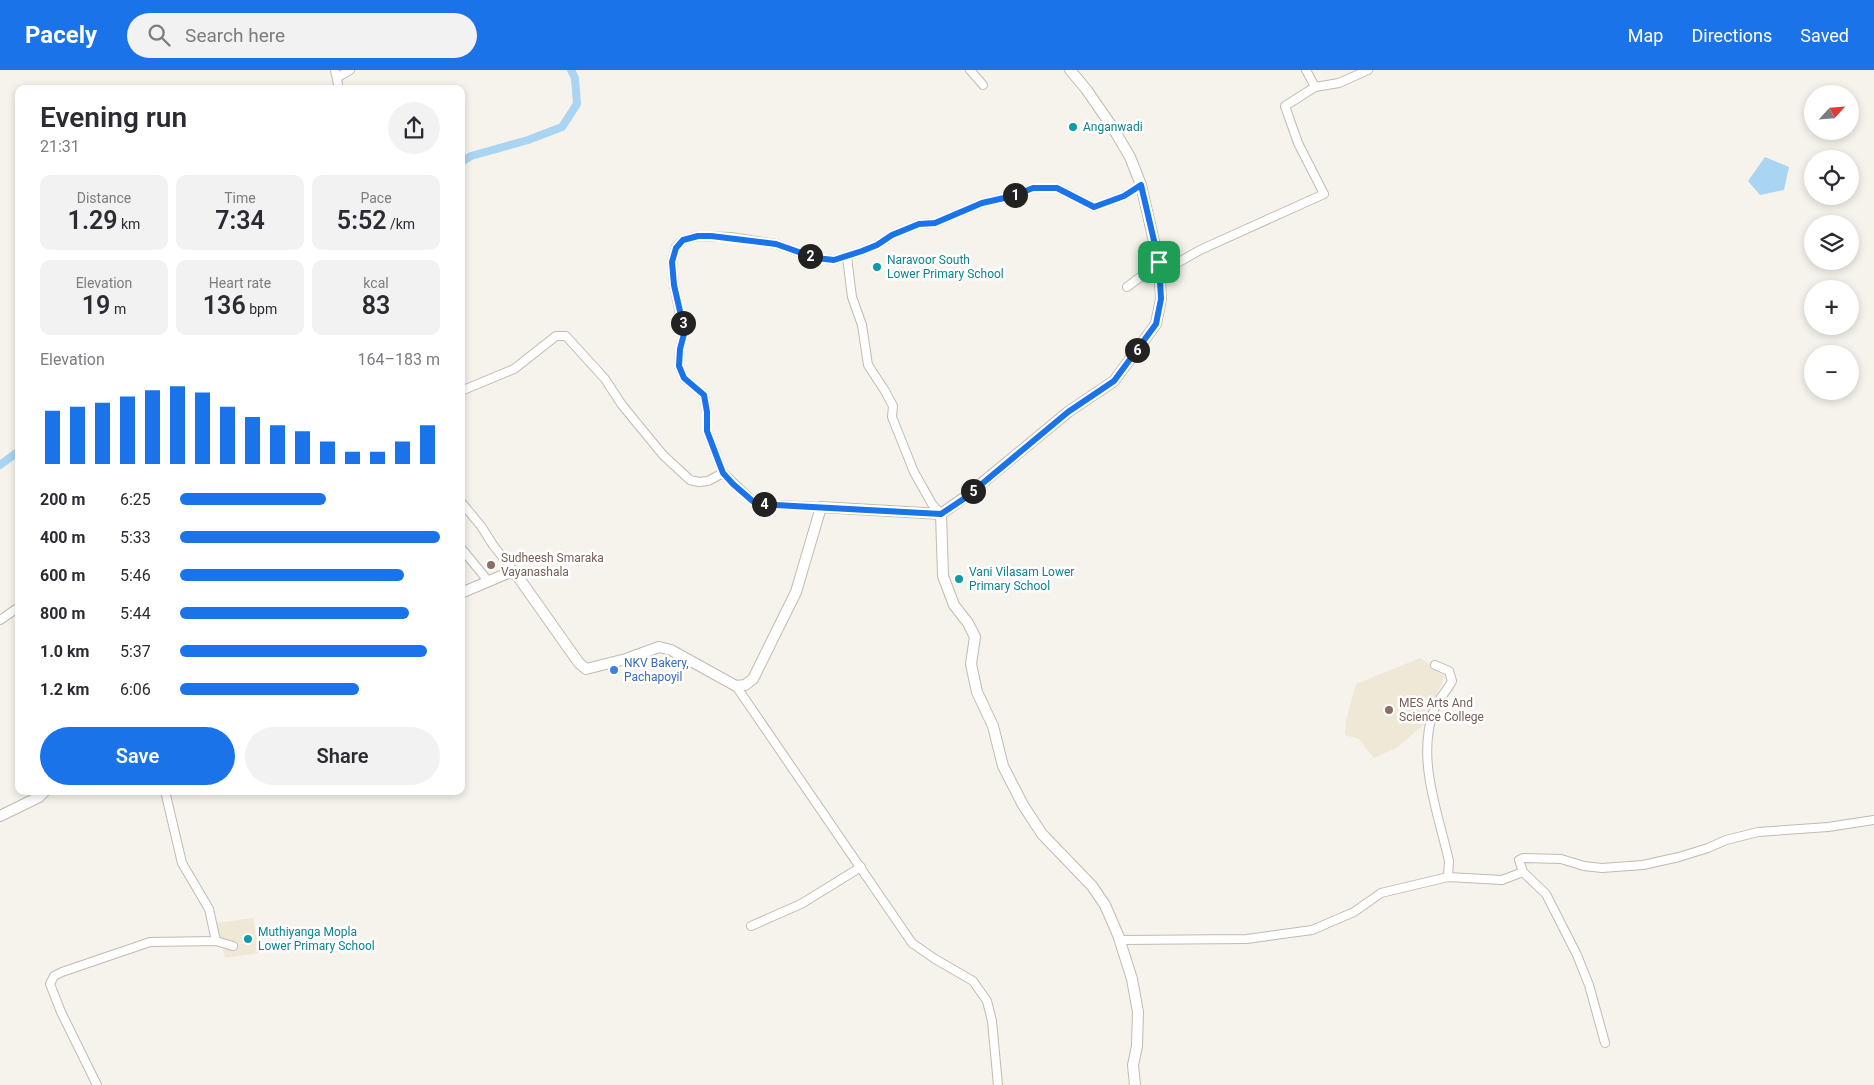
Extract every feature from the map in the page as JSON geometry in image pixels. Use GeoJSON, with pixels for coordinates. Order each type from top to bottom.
{"type":"FeatureCollection","features":[{"type":"Feature","properties":{"kind":"street"},"geometry":{"type":"LineString","coordinates":[[336,74],[350,70]]}},
{"type":"Feature","properties":{"kind":"street"},"geometry":{"type":"LineString","coordinates":[[970,70],[983,85]]}},
{"type":"Feature","properties":{"kind":"street"},"geometry":{"type":"LineString","coordinates":[[1070,70],[1086,89],[1113,128],[1130,157],[1141,185],[1159,262],[1161,299],[1156,324],[1114,381],[1068,412],[965,498],[941,514],[756,504],[723,473],[707,431],[707,412],[704,395],[684,378],[679,366],[680,349],[684,334],[672,262],[676,248],[683,240],[698,236],[711,236],[776,244],[816,258],[834,260],[848,257],[877,245],[892,235],[919,224],[935,223],[982,203],[1013,196],[1033,188],[1057,188],[1094,207],[1124,196],[1141,185]]}},
{"type":"Feature","properties":{"kind":"street"},"geometry":{"type":"LineString","coordinates":[[1306,70],[1315,87]]}},
{"type":"Feature","properties":{"kind":"street"},"geometry":{"type":"LineString","coordinates":[[1127,287],[1159,262],[1179,262],[1200,250],[1324,194],[1298,143],[1285,106],[1315,87],[1339,83],[1368,70]]}},
{"type":"Feature","properties":{"kind":"street"},"geometry":{"type":"LineString","coordinates":[[848,257],[852,297],[862,325],[868,365],[893,406],[892,417],[914,472],[932,504],[941,514],[943,576],[954,605],[975,636],[971,664],[977,692],[993,726],[1003,766],[1023,805],[1042,834],[1092,886],[1105,905],[1120,940],[1132,979],[1138,1012],[1133,1065],[1135,1085]]}},
{"type":"Feature","properties":{"kind":"street"},"geometry":{"type":"LineString","coordinates":[[465,389],[514,369],[556,336],[566,336],[605,379],[622,405],[664,455],[690,480],[708,481],[723,473]]}},
{"type":"Feature","properties":{"kind":"street"},"geometry":{"type":"LineString","coordinates":[[465,507],[481,526],[579,663],[586,669],[626,659],[659,647],[671,650],[736,686],[912,943],[973,981],[987,1001],[992,1022],[998,1085]]}},
{"type":"Feature","properties":{"kind":"street"},"geometry":{"type":"LineString","coordinates":[[736,686],[745,685],[753,679],[796,592],[821,507]]}},
{"type":"Feature","properties":{"kind":"street"},"geometry":{"type":"LineString","coordinates":[[465,553],[489,582]]}},
{"type":"Feature","properties":{"kind":"street"},"geometry":{"type":"LineString","coordinates":[[465,591],[508,572],[516,574]]}},
{"type":"Feature","properties":{"kind":"street"},"geometry":{"type":"LineString","coordinates":[[0,620],[15,610]]}},
{"type":"Feature","properties":{"kind":"street"},"geometry":{"type":"LineString","coordinates":[[1435,665],[1449,671],[1452,681],[1434,708],[1427,738],[1426,764],[1449,861],[1448,877]]}},
{"type":"Feature","properties":{"kind":"street"},"geometry":{"type":"LineString","coordinates":[[0,816],[41,795]]}},
{"type":"Feature","properties":{"kind":"street"},"geometry":{"type":"LineString","coordinates":[[166,795],[182,863],[209,909],[216,941]]}},
{"type":"Feature","properties":{"kind":"street"},"geometry":{"type":"LineString","coordinates":[[1604,1043],[1588,985],[1577,955],[1546,894],[1523,872],[1519,860],[1523,858],[1561,859],[1584,866],[1602,868],[1643,865],[1694,853],[1726,840],[1758,832],[1828,827],[1874,820]]}},
{"type":"Feature","properties":{"kind":"street"},"geometry":{"type":"LineString","coordinates":[[751,926],[801,904],[861,867]]}},
{"type":"Feature","properties":{"kind":"street"},"geometry":{"type":"LineString","coordinates":[[1120,940],[1247,939],[1312,930],[1354,912],[1381,894],[1448,877],[1502,880],[1523,872]]}},
{"type":"Feature","properties":{"kind":"street"},"geometry":{"type":"LineString","coordinates":[[97,1085],[61,1012],[50,984],[54,976],[150,942],[216,941],[233,946]]}},
{"type":"Feature","properties":{"kind":"shaded area","name":"MES Arts And Science College"},"geometry":{"type":"Polygon","coordinates":[[[1420,658],[1445,676],[1423,725],[1398,747],[1374,758],[1359,739],[1345,735],[1346,720],[1356,684],[1420,658]]]}},
{"type":"Feature","properties":{"kind":"shaded area","name":"Muthiyanga Mopla Lower Primary School"},"geometry":{"type":"Polygon","coordinates":[[[253,918],[259,953],[225,958],[217,923],[253,918]]]}},
{"type":"Feature","properties":{"kind":"water"},"geometry":{"type":"Polygon","coordinates":[[[1765,157],[1789,167],[1784,190],[1760,195],[1748,181],[1765,157]]]}},
{"type":"Feature","properties":{"kind":"waterway"},"geometry":{"type":"LineString","coordinates":[[465,160],[471,156],[528,140],[562,127],[577,104],[575,78],[571,70]]}},
{"type":"Feature","properties":{"kind":"waterway"},"geometry":{"type":"LineString","coordinates":[[0,465],[15,454]]}},
{"type":"Feature","properties":{"kind":"place","name":"Anganwadi"},"geometry":{"type":"Point","coordinates":[1073,127]}},
{"type":"Feature","properties":{"kind":"place","name":"Naravoor South Lower Primary School"},"geometry":{"type":"Point","coordinates":[877,267]}},
{"type":"Feature","properties":{"kind":"place","name":"Sudheesh Smaraka Vayanashala"},"geometry":{"type":"Point","coordinates":[491,565]}},
{"type":"Feature","properties":{"kind":"place","name":"Vani Vilasam Lower Primary School"},"geometry":{"type":"Point","coordinates":[959,579]}},
{"type":"Feature","properties":{"kind":"place","name":"NKV Bakery, Pachapoyil"},"geometry":{"type":"Point","coordinates":[614,670]}},
{"type":"Feature","properties":{"kind":"place","name":"MES Arts And Science College"},"geometry":{"type":"Point","coordinates":[1389,710]}},
{"type":"Feature","properties":{"kind":"place","name":"Muthiyanga Mopla Lower Primary School"},"geometry":{"type":"Point","coordinates":[248,939]}},
{"type":"Feature","properties":{"kind":"route"},"geometry":{"type":"LineString","coordinates":[[1141,185],[1159,262],[1161,299],[1156,324],[1114,381],[1068,412],[965,498],[941,514],[756,504],[723,473],[707,431],[707,412],[704,395],[684,378],[679,366],[680,349],[684,334],[674,285],[672,262],[676,248],[683,240],[698,236],[730,237],[776,244],[816,258],[834,260],[851,256],[877,245],[892,235],[919,224],[935,223],[982,203],[1013,196],[1033,188],[1057,188],[1094,207],[1124,196],[1141,185]]}}]}
